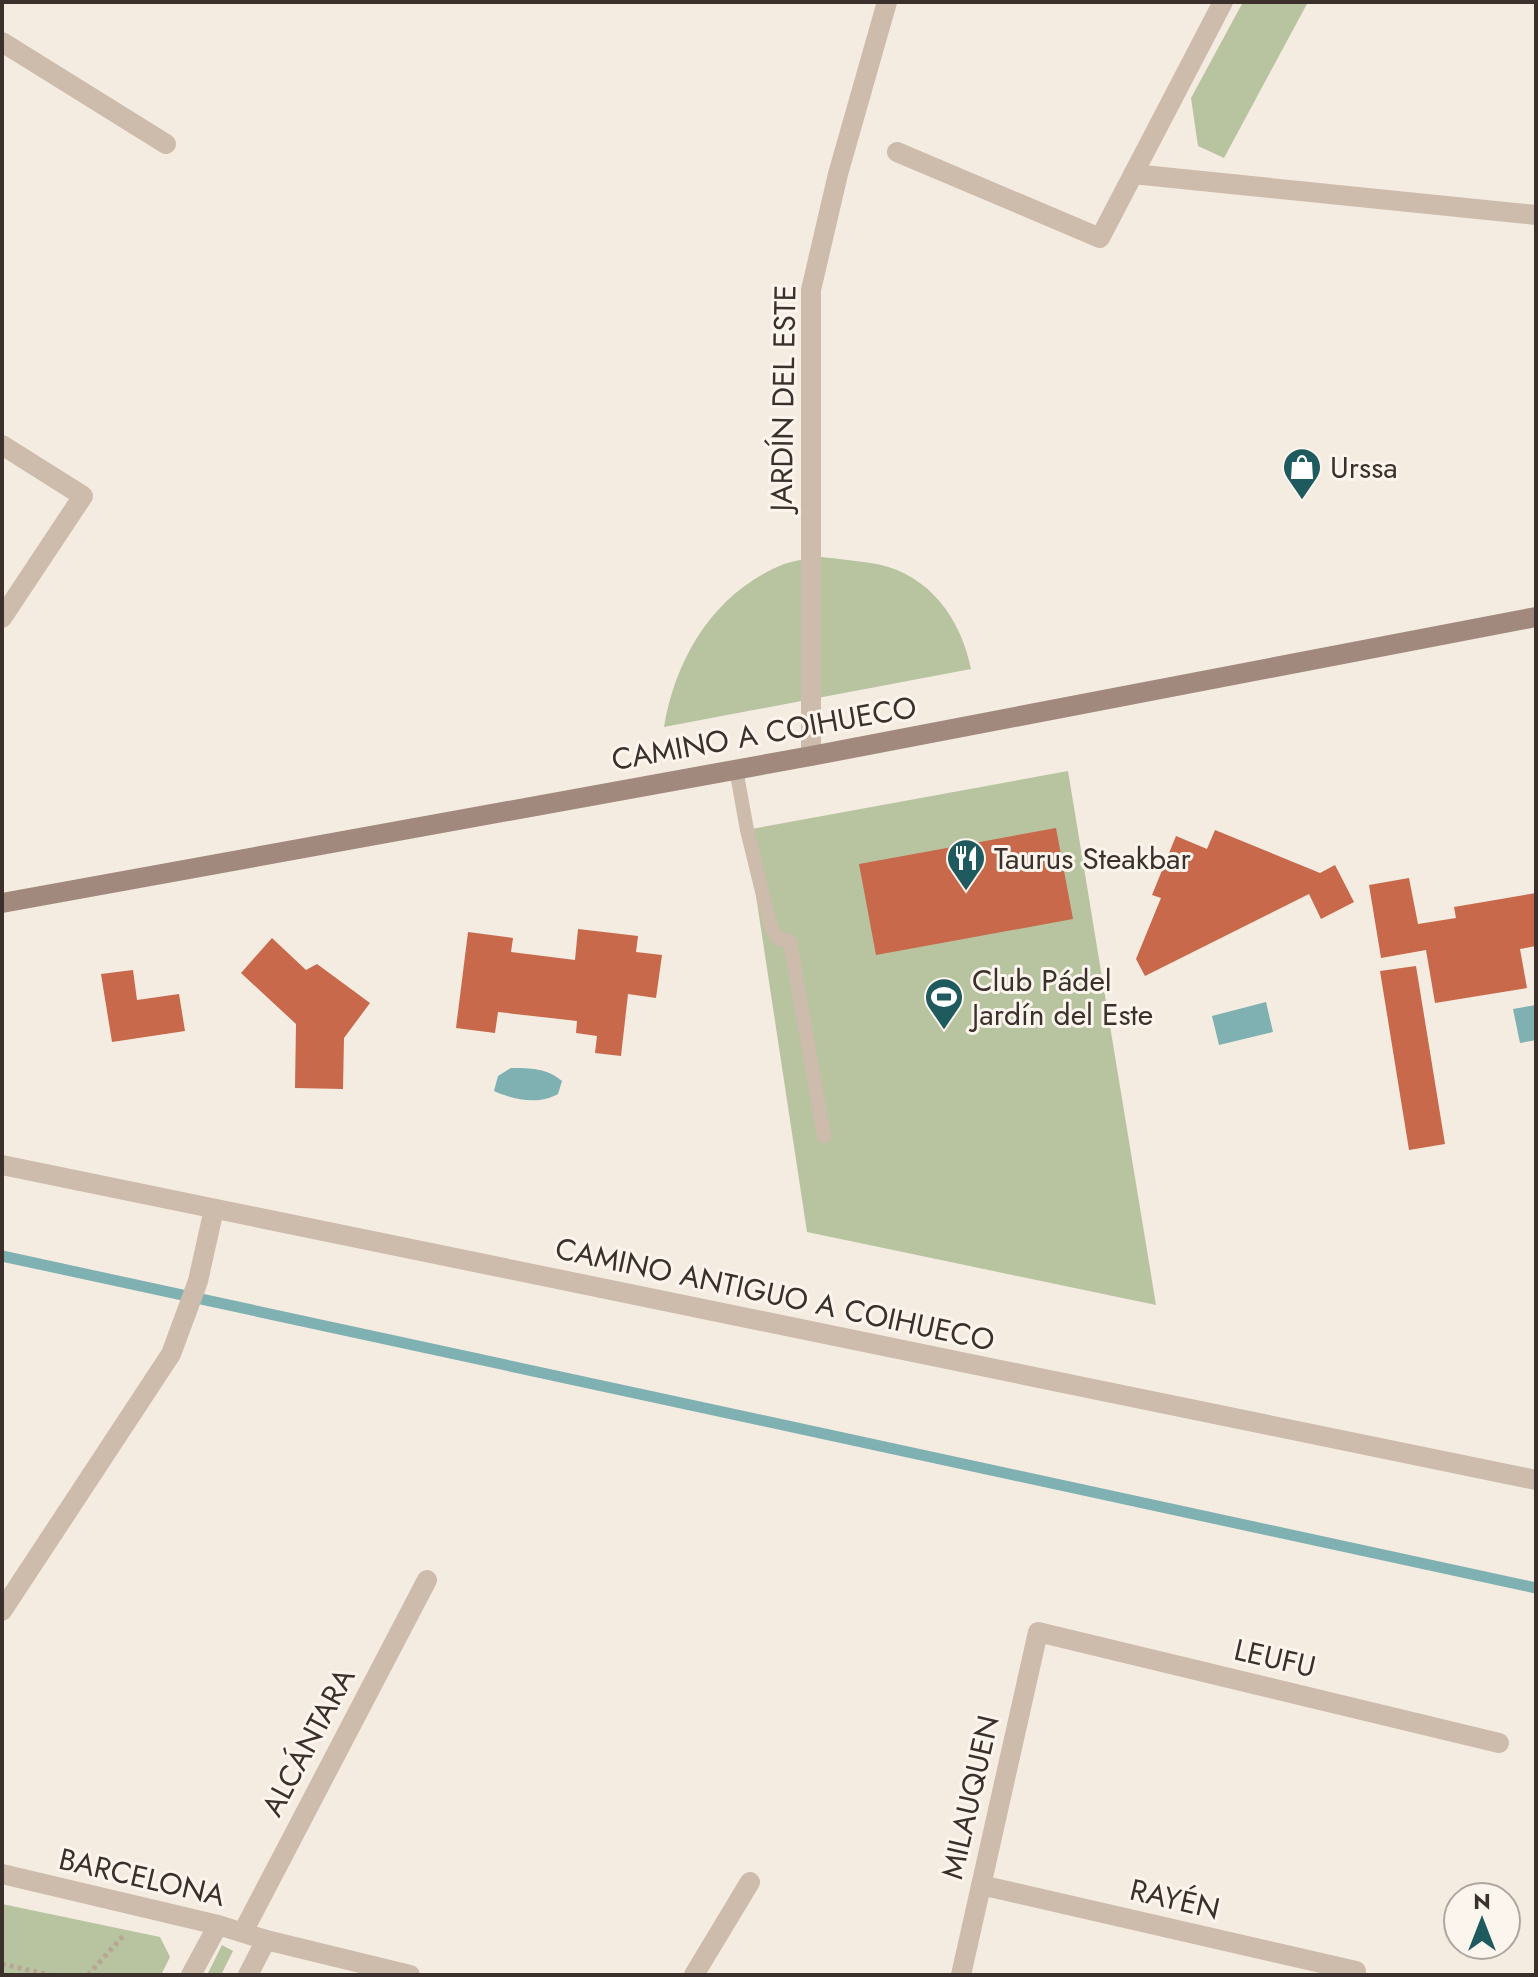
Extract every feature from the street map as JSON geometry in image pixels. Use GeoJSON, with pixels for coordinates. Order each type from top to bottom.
{"type":"FeatureCollection","features":[{"type":"Feature","properties":{"kind":"main road","name":"CAMINO A COIHUECO"},"geometry":{"type":"LineString","coordinates":[[2,903],[811,756],[1536,617]]}},
{"type":"Feature","properties":{"kind":"street","name":"JARDÍN DEL ESTE"},"geometry":{"type":"LineString","coordinates":[[811,756],[811,290],[838,174],[887,2]]}},
{"type":"Feature","properties":{"kind":"street"},"geometry":{"type":"LineString","coordinates":[[897,152],[1100,238],[1223,2]]}},
{"type":"Feature","properties":{"kind":"street"},"geometry":{"type":"LineString","coordinates":[[2,42],[166,144]]}},
{"type":"Feature","properties":{"kind":"street"},"geometry":{"type":"LineString","coordinates":[[1133,174],[1536,215]]}},
{"type":"Feature","properties":{"kind":"street"},"geometry":{"type":"LineString","coordinates":[[2,445],[83,496],[2,618]]}},
{"type":"Feature","properties":{"kind":"street","name":"CAMINO ANTIGUO A COIHUECO"},"geometry":{"type":"LineString","coordinates":[[2,1165],[1536,1480]]}},
{"type":"Feature","properties":{"kind":"street"},"geometry":{"type":"LineString","coordinates":[[2,1611],[171,1354],[198,1281],[214,1209]]}},
{"type":"Feature","properties":{"kind":"street","name":"ALCÁNTARA"},"geometry":{"type":"LineString","coordinates":[[243,1932],[427,1580]]}},
{"type":"Feature","properties":{"kind":"street","name":"LEUFU"},"geometry":{"type":"LineString","coordinates":[[1038,1632],[1499,1743]]}},
{"type":"Feature","properties":{"kind":"street","name":"MILAUQUEN"},"geometry":{"type":"LineString","coordinates":[[961,1975],[1038,1632]]}},
{"type":"Feature","properties":{"kind":"street","name":"BARCELONA"},"geometry":{"type":"LineString","coordinates":[[2,1874],[410,1975]]}},
{"type":"Feature","properties":{"kind":"street"},"geometry":{"type":"LineString","coordinates":[[694,1975],[750,1882]]}},
{"type":"Feature","properties":{"kind":"street","name":"RAYÉN"},"geometry":{"type":"LineString","coordinates":[[981,1885],[1356,1971]]}},
{"type":"Feature","properties":{"kind":"street"},"geometry":{"type":"LineString","coordinates":[[191,1975],[218,1925]]}},
{"type":"Feature","properties":{"kind":"street"},"geometry":{"type":"LineString","coordinates":[[248,1975],[266,1940]]}},
{"type":"Feature","properties":{"kind":"lane"},"geometry":{"type":"LineString","coordinates":[[736,769],[771,928],[778,938],[790,942],[824,1136]]}},
{"type":"Feature","properties":{"kind":"path"},"geometry":{"type":"LineString","coordinates":[[88,1975],[133,1925]]}},
{"type":"Feature","properties":{"kind":"path"},"geometry":{"type":"LineString","coordinates":[[2,1964],[50,1975]]}},
{"type":"Feature","properties":{"kind":"green space"},"geometry":{"type":"Polygon","coordinates":[[[1243,2],[1308,2],[1224,158],[1198,146],[1191,98],[1243,2]]]}},
{"type":"Feature","properties":{"kind":"green space"},"geometry":{"type":"Polygon","coordinates":[[[821,557],[877,564],[913,578],[940,602],[951,617],[960,633],[971,669],[664,727],[678,676],[689,652],[719,609],[760,576],[784,564],[821,557]]]}},
{"type":"Feature","properties":{"kind":"green space","name":"Club Pádel Jardín del Este"},"geometry":{"type":"Polygon","coordinates":[[[1068,771],[1156,1305],[807,1232],[746,830],[1068,771]]]}},
{"type":"Feature","properties":{"kind":"green space"},"geometry":{"type":"Polygon","coordinates":[[[2,1904],[160,1937],[170,1957],[161,1975],[2,1975],[2,1904]]]}},
{"type":"Feature","properties":{"kind":"green space"},"geometry":{"type":"Polygon","coordinates":[[[222,1945],[233,1951],[221,1975],[207,1975],[222,1945]]]}},
{"type":"Feature","properties":{"kind":"water"},"geometry":{"type":"Polygon","coordinates":[[[1266,1002],[1273,1032],[1219,1045],[1212,1016],[1266,1002]]]}},
{"type":"Feature","properties":{"kind":"water"},"geometry":{"type":"Polygon","coordinates":[[[1536,1005],[1536,1040],[1520,1043],[1513,1009],[1536,1005]]]}},
{"type":"Feature","properties":{"kind":"water"},"geometry":{"type":"Polygon","coordinates":[[[511,1068],[550,1073],[562,1081],[558,1094],[526,1100],[494,1091],[498,1076],[511,1068]]]}},
{"type":"Feature","properties":{"kind":"building","name":"Taurus Steakbar"},"geometry":{"type":"Polygon","coordinates":[[[1056,828],[1073,919],[876,955],[859,864],[1056,828]]]}},
{"type":"Feature","properties":{"kind":"building"},"geometry":{"type":"Polygon","coordinates":[[[1215,830],[1320,873],[1335,865],[1354,902],[1321,919],[1309,894],[1145,976],[1136,959],[1161,898],[1152,895],[1176,836],[1207,849],[1215,830]]]}},
{"type":"Feature","properties":{"kind":"building"},"geometry":{"type":"Polygon","coordinates":[[[1409,878],[1418,924],[1456,918],[1454,907],[1536,893],[1536,946],[1520,949],[1527,988],[1435,1003],[1426,950],[1381,958],[1369,885],[1409,878]]]}},
{"type":"Feature","properties":{"kind":"building"},"geometry":{"type":"Polygon","coordinates":[[[578,929],[638,936],[636,952],[662,955],[656,998],[628,994],[621,1056],[595,1053],[597,1036],[576,1033],[577,1021],[498,1012],[495,1033],[456,1028],[468,932],[513,938],[511,952],[575,960],[578,929]]]}},
{"type":"Feature","properties":{"kind":"building"},"geometry":{"type":"Polygon","coordinates":[[[272,938],[306,970],[317,964],[370,1003],[344,1038],[343,1089],[295,1088],[296,1024],[241,973],[272,938]]]}},
{"type":"Feature","properties":{"kind":"building"},"geometry":{"type":"Polygon","coordinates":[[[1416,966],[1445,1144],[1409,1150],[1380,971],[1416,966]]]}},
{"type":"Feature","properties":{"kind":"building"},"geometry":{"type":"Polygon","coordinates":[[[133,970],[137,1000],[179,994],[185,1031],[112,1042],[101,974],[133,970]]]}},
{"type":"Feature","properties":{"kind":"waterway"},"geometry":{"type":"LineString","coordinates":[[2,1256],[1536,1588]]}},
{"type":"Feature","properties":{"kind":"place","name":"Urssa"},"geometry":{"type":"Point","coordinates":[1302,501]}},
{"type":"Feature","properties":{"kind":"place","name":"Taurus Steakbar"},"geometry":{"type":"Point","coordinates":[966,892]}},
{"type":"Feature","properties":{"kind":"place","name":"Club Pádel Jardín del Este"},"geometry":{"type":"Point","coordinates":[944,1031]}}]}
